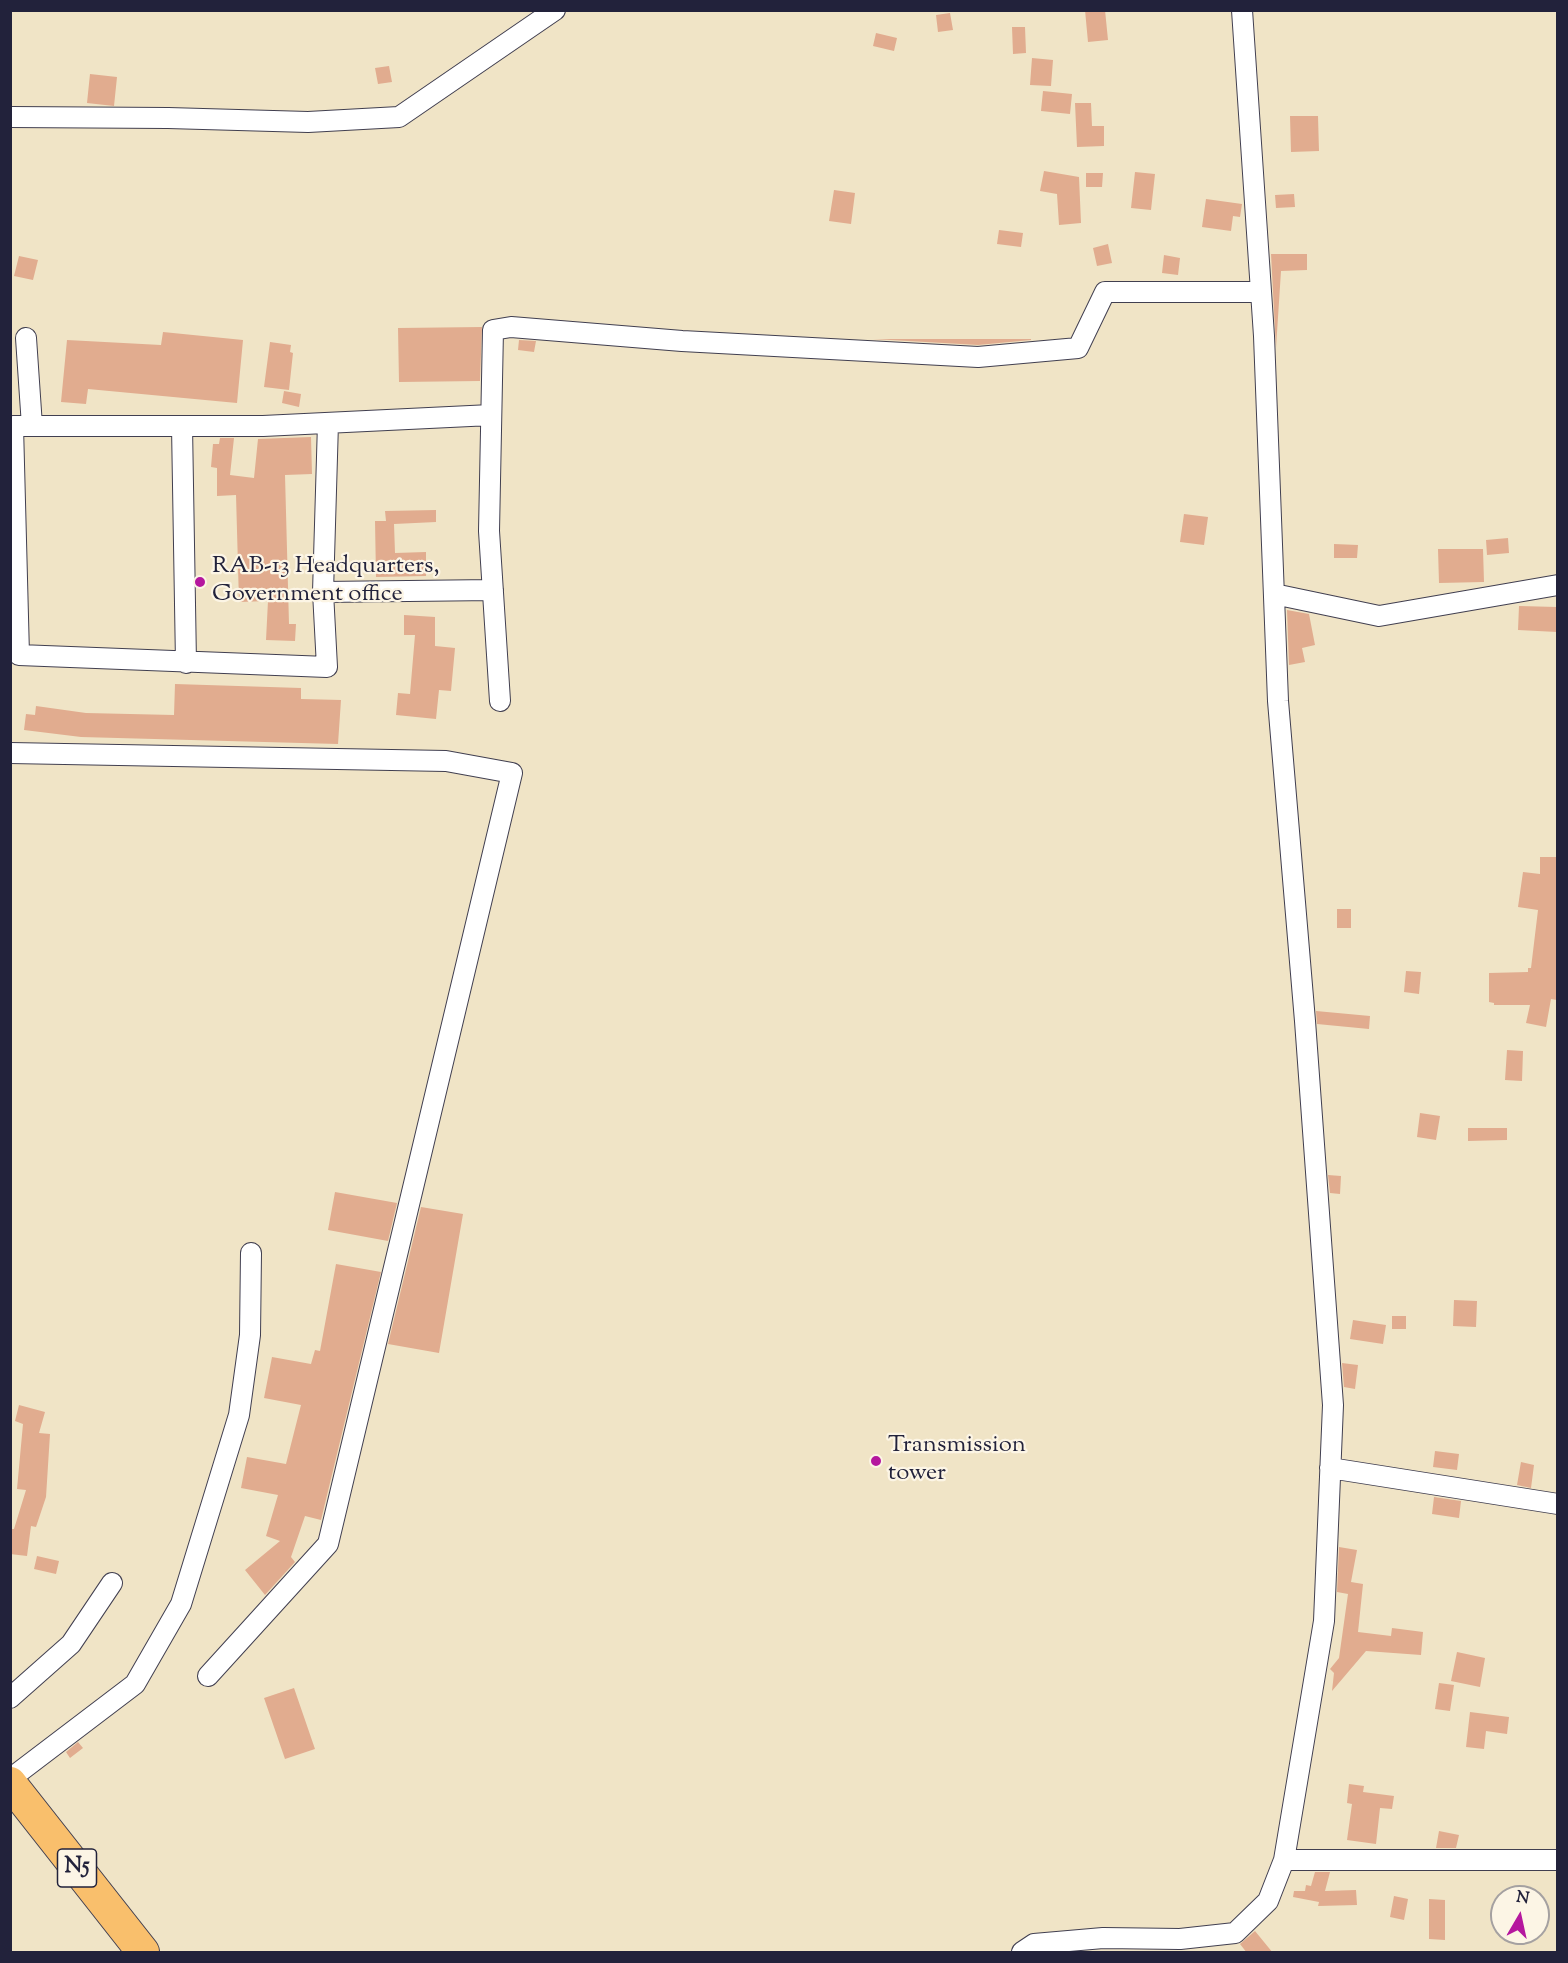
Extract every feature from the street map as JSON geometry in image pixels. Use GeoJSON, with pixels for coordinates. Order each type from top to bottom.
{"type":"FeatureCollection","features":[{"type":"Feature","properties":{"kind":"highway","name":"N5"},"geometry":{"type":"LineString","coordinates":[[10,1781],[143,1953]]}},
{"type":"Feature","properties":{"kind":"street"},"geometry":{"type":"LineString","coordinates":[[10,117],[308,122],[399,117],[555,10]]}},
{"type":"Feature","properties":{"kind":"street"},"geometry":{"type":"LineString","coordinates":[[1022,1953],[1034,1944],[1103,1938],[1180,1940],[1235,1933],[1268,1901],[1284,1860],[1324,1622],[1333,1405],[1305,1021],[1278,701],[1261,292],[1242,10]]}},
{"type":"Feature","properties":{"kind":"street"},"geometry":{"type":"LineString","coordinates":[[500,701],[489,531],[493,330],[511,327],[682,341],[978,357],[1078,348],[1105,292],[1261,292]]}},
{"type":"Feature","properties":{"kind":"street"},"geometry":{"type":"LineString","coordinates":[[26,338],[32,426]]}},
{"type":"Feature","properties":{"kind":"street"},"geometry":{"type":"LineString","coordinates":[[328,423],[324,592],[327,668],[19,655],[13,426],[328,423],[491,415]]}},
{"type":"Feature","properties":{"kind":"street"},"geometry":{"type":"LineString","coordinates":[[182,426],[186,663]]}},
{"type":"Feature","properties":{"kind":"street"},"geometry":{"type":"LineString","coordinates":[[1274,594],[1379,616],[1557,585]]}},
{"type":"Feature","properties":{"kind":"street"},"geometry":{"type":"LineString","coordinates":[[324,592],[493,590]]}},
{"type":"Feature","properties":{"kind":"street"},"geometry":{"type":"LineString","coordinates":[[10,753],[446,761],[512,773],[328,1544],[208,1676]]}},
{"type":"Feature","properties":{"kind":"street"},"geometry":{"type":"LineString","coordinates":[[10,1781],[135,1684],[181,1604],[239,1415],[250,1335],[251,1253]]}},
{"type":"Feature","properties":{"kind":"street"},"geometry":{"type":"LineString","coordinates":[[1330,1468],[1557,1504]]}},
{"type":"Feature","properties":{"kind":"street"},"geometry":{"type":"LineString","coordinates":[[10,1698],[71,1644],[112,1583]]}},
{"type":"Feature","properties":{"kind":"street"},"geometry":{"type":"LineString","coordinates":[[1284,1860],[1557,1860]]}},
{"type":"Feature","properties":{"kind":"building"},"geometry":{"type":"Polygon","coordinates":[[[1085,10],[1105,10],[1108,40],[1088,42],[1085,10]]]}},
{"type":"Feature","properties":{"kind":"building"},"geometry":{"type":"Polygon","coordinates":[[[950,13],[953,30],[938,32],[936,15],[950,13]]]}},
{"type":"Feature","properties":{"kind":"building"},"geometry":{"type":"Polygon","coordinates":[[[1012,27],[1025,27],[1026,53],[1013,54],[1012,27]]]}},
{"type":"Feature","properties":{"kind":"building"},"geometry":{"type":"Polygon","coordinates":[[[876,33],[897,38],[894,51],[873,46],[876,33]]]}},
{"type":"Feature","properties":{"kind":"building"},"geometry":{"type":"Polygon","coordinates":[[[1032,58],[1053,60],[1051,86],[1030,85],[1032,58]]]}},
{"type":"Feature","properties":{"kind":"building"},"geometry":{"type":"Polygon","coordinates":[[[389,66],[392,82],[378,84],[375,68],[389,66]]]}},
{"type":"Feature","properties":{"kind":"building"},"geometry":{"type":"Polygon","coordinates":[[[90,74],[117,77],[114,106],[87,103],[90,74]]]}},
{"type":"Feature","properties":{"kind":"building"},"geometry":{"type":"Polygon","coordinates":[[[1043,91],[1072,94],[1070,114],[1041,111],[1043,91]]]}},
{"type":"Feature","properties":{"kind":"building"},"geometry":{"type":"Polygon","coordinates":[[[1075,103],[1091,103],[1092,126],[1104,126],[1104,146],[1077,147],[1075,103]]]}},
{"type":"Feature","properties":{"kind":"building"},"geometry":{"type":"Polygon","coordinates":[[[1290,116],[1318,116],[1319,151],[1291,152],[1290,116]]]}},
{"type":"Feature","properties":{"kind":"building"},"geometry":{"type":"Polygon","coordinates":[[[1044,171],[1079,177],[1081,223],[1059,225],[1057,194],[1040,191],[1044,171]]]}},
{"type":"Feature","properties":{"kind":"building"},"geometry":{"type":"Polygon","coordinates":[[[1135,172],[1155,174],[1151,210],[1131,208],[1135,172]]]}},
{"type":"Feature","properties":{"kind":"building"},"geometry":{"type":"Polygon","coordinates":[[[1086,173],[1103,173],[1102,187],[1086,187],[1086,173]]]}},
{"type":"Feature","properties":{"kind":"building"},"geometry":{"type":"Polygon","coordinates":[[[834,190],[855,193],[851,224],[829,221],[834,190]]]}},
{"type":"Feature","properties":{"kind":"building"},"geometry":{"type":"Polygon","coordinates":[[[1294,194],[1295,207],[1276,208],[1275,195],[1294,194]]]}},
{"type":"Feature","properties":{"kind":"building"},"geometry":{"type":"Polygon","coordinates":[[[1206,199],[1242,204],[1240,217],[1233,216],[1231,231],[1202,227],[1206,199]]]}},
{"type":"Feature","properties":{"kind":"building"},"geometry":{"type":"Polygon","coordinates":[[[999,230],[1023,233],[1021,247],[997,244],[999,230]]]}},
{"type":"Feature","properties":{"kind":"building"},"geometry":{"type":"Polygon","coordinates":[[[1108,244],[1112,263],[1097,266],[1093,248],[1108,244]]]}},
{"type":"Feature","properties":{"kind":"building"},"geometry":{"type":"Polygon","coordinates":[[[1271,254],[1307,254],[1307,270],[1281,271],[1276,348],[1271,254]]]}},
{"type":"Feature","properties":{"kind":"building"},"geometry":{"type":"Polygon","coordinates":[[[1164,255],[1180,258],[1178,275],[1162,273],[1164,255]]]}},
{"type":"Feature","properties":{"kind":"building"},"geometry":{"type":"Polygon","coordinates":[[[19,256],[38,260],[33,280],[14,276],[19,256]]]}},
{"type":"Feature","properties":{"kind":"building"},"geometry":{"type":"Polygon","coordinates":[[[482,327],[480,381],[399,382],[398,328],[482,327]]]}},
{"type":"Feature","properties":{"kind":"building"},"geometry":{"type":"Polygon","coordinates":[[[163,332],[243,340],[237,403],[88,389],[86,404],[61,402],[67,340],[161,345],[163,332]]]}},
{"type":"Feature","properties":{"kind":"building"},"geometry":{"type":"Polygon","coordinates":[[[873,339],[1031,339],[1031,340],[978,345],[873,339]]]}},
{"type":"Feature","properties":{"kind":"building"},"geometry":{"type":"Polygon","coordinates":[[[519,340],[536,341],[534,352],[518,350],[519,340]]]}},
{"type":"Feature","properties":{"kind":"building"},"geometry":{"type":"Polygon","coordinates":[[[270,342],[291,345],[290,352],[293,353],[289,390],[264,387],[270,342]]]}},
{"type":"Feature","properties":{"kind":"building"},"geometry":{"type":"Polygon","coordinates":[[[284,391],[301,394],[299,407],[282,403],[284,391]]]}},
{"type":"Feature","properties":{"kind":"building"},"geometry":{"type":"Polygon","coordinates":[[[311,437],[312,474],[285,475],[289,624],[296,624],[295,641],[266,640],[268,601],[239,602],[236,495],[217,496],[217,468],[211,467],[213,444],[219,444],[220,438],[234,438],[230,475],[254,478],[258,439],[311,437]]]}},
{"type":"Feature","properties":{"kind":"building"},"geometry":{"type":"Polygon","coordinates":[[[436,510],[436,522],[394,524],[395,553],[426,552],[426,576],[376,577],[375,521],[386,521],[385,511],[436,510]]]}},
{"type":"Feature","properties":{"kind":"building"},"geometry":{"type":"Polygon","coordinates":[[[1184,514],[1208,517],[1204,545],[1180,542],[1184,514]]]}},
{"type":"Feature","properties":{"kind":"building"},"geometry":{"type":"Polygon","coordinates":[[[1508,538],[1509,553],[1487,555],[1486,540],[1508,538]]]}},
{"type":"Feature","properties":{"kind":"building"},"geometry":{"type":"Polygon","coordinates":[[[1334,544],[1358,545],[1357,558],[1334,558],[1334,544]]]}},
{"type":"Feature","properties":{"kind":"building"},"geometry":{"type":"Polygon","coordinates":[[[1438,549],[1483,549],[1484,582],[1439,583],[1438,549]]]}},
{"type":"Feature","properties":{"kind":"building"},"geometry":{"type":"Polygon","coordinates":[[[1519,606],[1557,607],[1557,632],[1518,630],[1519,606]]]}},
{"type":"Feature","properties":{"kind":"building"},"geometry":{"type":"Polygon","coordinates":[[[1287,610],[1309,614],[1315,645],[1302,648],[1305,662],[1289,665],[1287,610]]]}},
{"type":"Feature","properties":{"kind":"building"},"geometry":{"type":"Polygon","coordinates":[[[404,615],[435,617],[435,646],[455,648],[451,691],[439,690],[436,719],[396,715],[398,693],[410,694],[415,635],[404,635],[404,615]]]}},
{"type":"Feature","properties":{"kind":"building"},"geometry":{"type":"Polygon","coordinates":[[[175,684],[301,688],[301,699],[341,700],[338,744],[81,737],[24,730],[26,714],[35,715],[36,706],[86,713],[174,715],[175,684]]]}},
{"type":"Feature","properties":{"kind":"building"},"geometry":{"type":"Polygon","coordinates":[[[1540,857],[1557,857],[1557,1000],[1551,999],[1546,1027],[1526,1023],[1530,1005],[1494,1005],[1489,1002],[1489,973],[1528,972],[1528,968],[1531,968],[1538,910],[1518,907],[1523,872],[1540,874],[1540,857]]]}},
{"type":"Feature","properties":{"kind":"building"},"geometry":{"type":"Polygon","coordinates":[[[1337,909],[1351,909],[1351,928],[1337,928],[1337,909]]]}},
{"type":"Feature","properties":{"kind":"building"},"geometry":{"type":"Polygon","coordinates":[[[1406,971],[1421,972],[1419,994],[1404,992],[1406,971]]]}},
{"type":"Feature","properties":{"kind":"building"},"geometry":{"type":"Polygon","coordinates":[[[1316,1011],[1370,1016],[1369,1029],[1317,1024],[1316,1011]]]}},
{"type":"Feature","properties":{"kind":"building"},"geometry":{"type":"Polygon","coordinates":[[[1507,1050],[1523,1051],[1522,1081],[1505,1080],[1507,1050]]]}},
{"type":"Feature","properties":{"kind":"building"},"geometry":{"type":"Polygon","coordinates":[[[1420,1113],[1440,1116],[1436,1140],[1417,1137],[1420,1113]]]}},
{"type":"Feature","properties":{"kind":"building"},"geometry":{"type":"Polygon","coordinates":[[[1468,1128],[1507,1128],[1507,1140],[1468,1141],[1468,1128]]]}},
{"type":"Feature","properties":{"kind":"building"},"geometry":{"type":"Polygon","coordinates":[[[1328,1175],[1341,1176],[1340,1194],[1330,1193],[1328,1175]]]}},
{"type":"Feature","properties":{"kind":"building"},"geometry":{"type":"Polygon","coordinates":[[[335,1192],[397,1203],[388,1241],[328,1230],[335,1192]]]}},
{"type":"Feature","properties":{"kind":"building"},"geometry":{"type":"Polygon","coordinates":[[[421,1207],[463,1214],[439,1353],[388,1344],[421,1207]]]}},
{"type":"Feature","properties":{"kind":"building"},"geometry":{"type":"Polygon","coordinates":[[[336,1264],[381,1272],[321,1520],[305,1516],[291,1557],[295,1562],[265,1595],[245,1570],[280,1541],[266,1536],[278,1495],[241,1488],[247,1457],[286,1464],[301,1405],[264,1398],[272,1357],[311,1364],[315,1350],[320,1351],[336,1264]]]}},
{"type":"Feature","properties":{"kind":"building"},"geometry":{"type":"Polygon","coordinates":[[[1454,1300],[1477,1301],[1476,1327],[1453,1326],[1454,1300]]]}},
{"type":"Feature","properties":{"kind":"building"},"geometry":{"type":"Polygon","coordinates":[[[1392,1316],[1406,1316],[1406,1329],[1392,1329],[1392,1316]]]}},
{"type":"Feature","properties":{"kind":"building"},"geometry":{"type":"Polygon","coordinates":[[[1353,1320],[1386,1325],[1383,1344],[1350,1339],[1353,1320]]]}},
{"type":"Feature","properties":{"kind":"building"},"geometry":{"type":"Polygon","coordinates":[[[1342,1363],[1358,1365],[1355,1389],[1344,1387],[1342,1363]]]}},
{"type":"Feature","properties":{"kind":"building"},"geometry":{"type":"Polygon","coordinates":[[[19,1405],[45,1412],[39,1433],[50,1434],[46,1497],[36,1527],[31,1526],[27,1556],[10,1554],[10,1529],[14,1529],[26,1490],[17,1489],[23,1424],[15,1421],[19,1405]]]}},
{"type":"Feature","properties":{"kind":"building"},"geometry":{"type":"Polygon","coordinates":[[[1435,1451],[1459,1454],[1457,1470],[1433,1467],[1435,1451]]]}},
{"type":"Feature","properties":{"kind":"building"},"geometry":{"type":"Polygon","coordinates":[[[1521,1462],[1534,1465],[1531,1488],[1517,1485],[1521,1462]]]}},
{"type":"Feature","properties":{"kind":"building"},"geometry":{"type":"Polygon","coordinates":[[[1434,1497],[1461,1501],[1459,1518],[1432,1514],[1434,1497]]]}},
{"type":"Feature","properties":{"kind":"building"},"geometry":{"type":"Polygon","coordinates":[[[1339,1547],[1357,1550],[1351,1582],[1363,1584],[1358,1632],[1391,1636],[1392,1628],[1423,1632],[1421,1655],[1366,1651],[1332,1691],[1334,1673],[1330,1669],[1339,1658],[1348,1594],[1337,1592],[1339,1547]]]}},
{"type":"Feature","properties":{"kind":"building"},"geometry":{"type":"Polygon","coordinates":[[[37,1556],[59,1561],[56,1574],[34,1569],[37,1556]]]}},
{"type":"Feature","properties":{"kind":"building"},"geometry":{"type":"Polygon","coordinates":[[[1457,1652],[1485,1658],[1480,1687],[1451,1681],[1457,1652]]]}},
{"type":"Feature","properties":{"kind":"building"},"geometry":{"type":"Polygon","coordinates":[[[1439,1683],[1454,1685],[1450,1711],[1435,1709],[1439,1683]]]}},
{"type":"Feature","properties":{"kind":"building"},"geometry":{"type":"Polygon","coordinates":[[[294,1688],[315,1749],[285,1759],[264,1698],[294,1688]]]}},
{"type":"Feature","properties":{"kind":"building"},"geometry":{"type":"Polygon","coordinates":[[[1470,1712],[1509,1717],[1507,1734],[1486,1731],[1484,1749],[1466,1747],[1470,1712]]]}},
{"type":"Feature","properties":{"kind":"building"},"geometry":{"type":"Polygon","coordinates":[[[78,1742],[83,1748],[70,1758],[66,1752],[78,1742]]]}},
{"type":"Feature","properties":{"kind":"building"},"geometry":{"type":"Polygon","coordinates":[[[1349,1784],[1364,1786],[1363,1792],[1394,1796],[1392,1809],[1380,1808],[1376,1844],[1347,1840],[1352,1804],[1347,1803],[1349,1784]]]}},
{"type":"Feature","properties":{"kind":"building"},"geometry":{"type":"Polygon","coordinates":[[[1439,1831],[1459,1835],[1456,1848],[1436,1848],[1439,1831]]]}},
{"type":"Feature","properties":{"kind":"building"},"geometry":{"type":"Polygon","coordinates":[[[1315,1872],[1330,1872],[1325,1891],[1356,1890],[1357,1905],[1318,1906],[1319,1902],[1293,1897],[1294,1891],[1305,1891],[1306,1885],[1311,1886],[1315,1872]]]}},
{"type":"Feature","properties":{"kind":"building"},"geometry":{"type":"Polygon","coordinates":[[[1394,1896],[1408,1899],[1404,1920],[1390,1917],[1394,1896]]]}},
{"type":"Feature","properties":{"kind":"building"},"geometry":{"type":"Polygon","coordinates":[[[1429,1899],[1445,1900],[1445,1940],[1429,1939],[1429,1899]]]}},
{"type":"Feature","properties":{"kind":"building"},"geometry":{"type":"Polygon","coordinates":[[[1255,1931],[1273,1953],[1247,1953],[1240,1944],[1255,1931]]]}},
{"type":"Feature","properties":{"kind":"place","name":"RAB-13 Headquarters, Government office"},"geometry":{"type":"Point","coordinates":[200,582]}},
{"type":"Feature","properties":{"kind":"place","name":"Transmission tower"},"geometry":{"type":"Point","coordinates":[876,1461]}}]}
